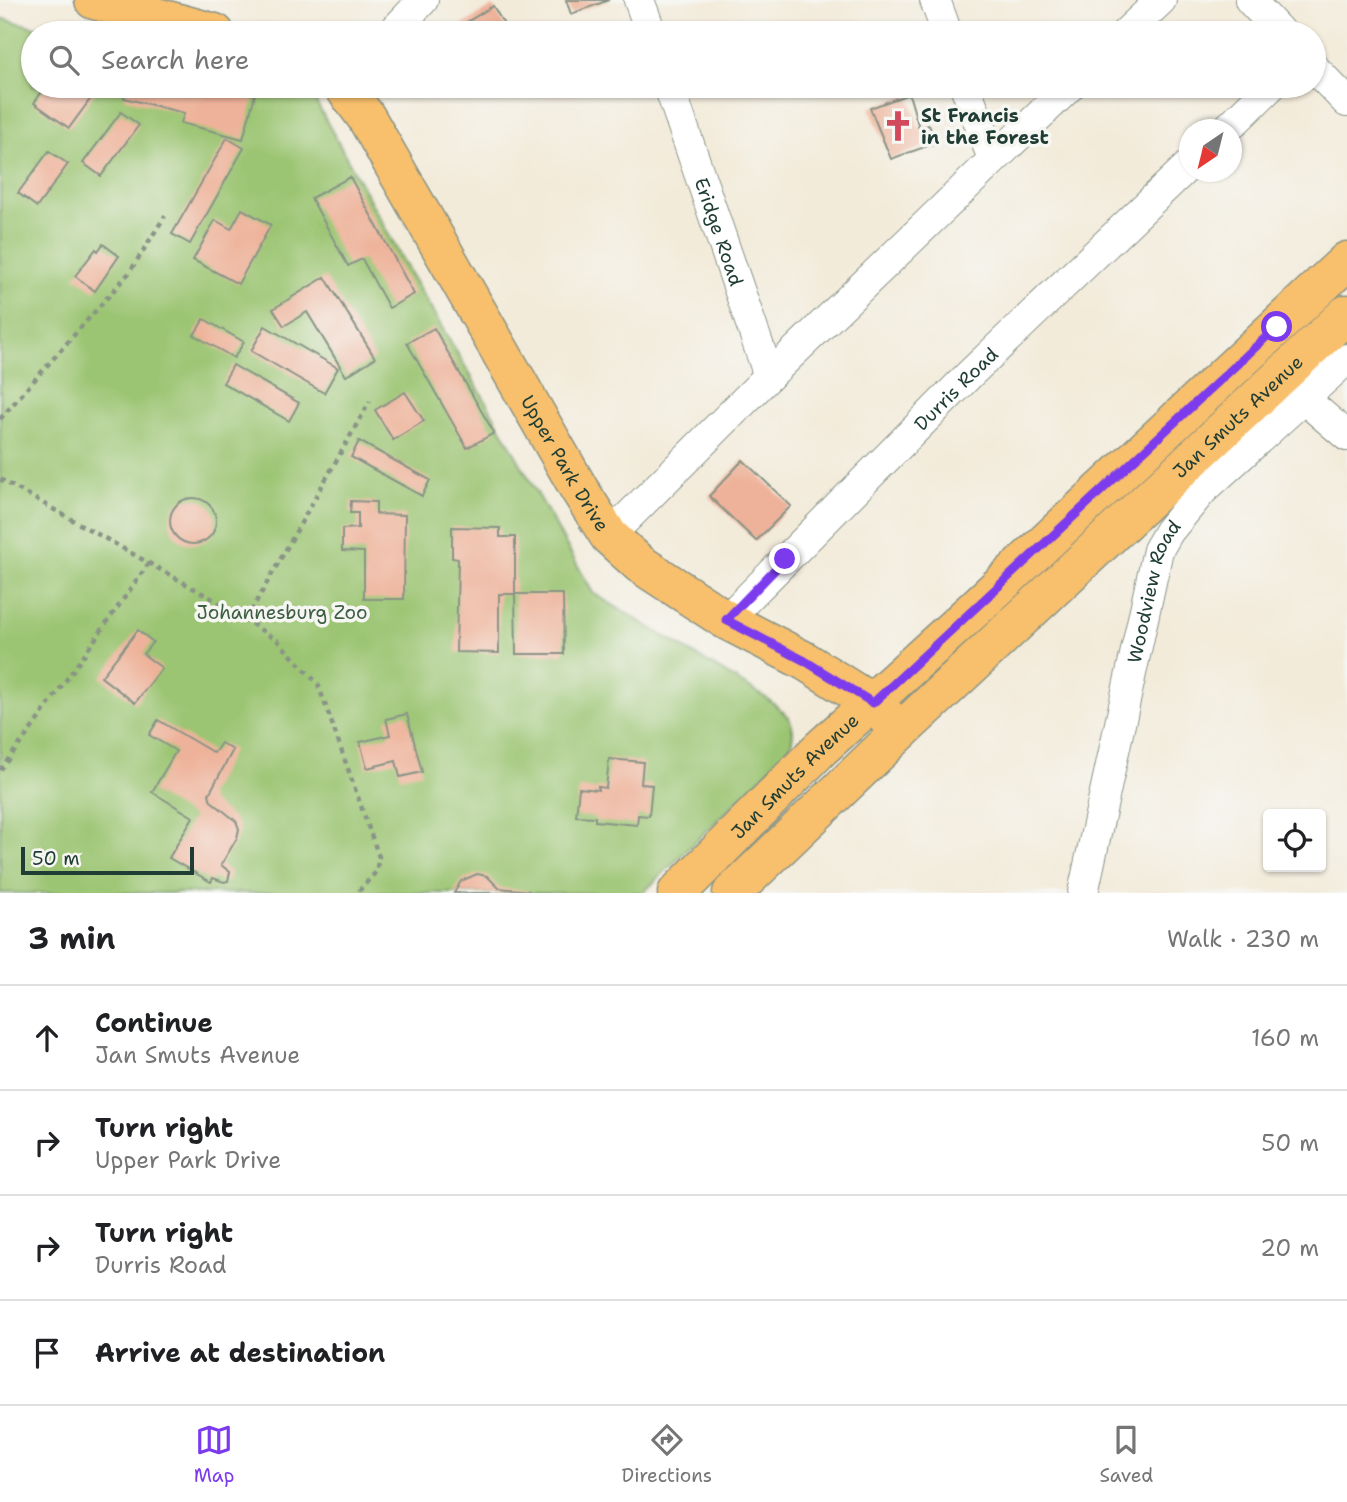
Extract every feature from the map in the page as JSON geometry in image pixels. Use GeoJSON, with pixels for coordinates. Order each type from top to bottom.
{"type":"FeatureCollection","features":[{"type":"Feature","properties":{"kind":"main road"},"geometry":{"type":"LineString","coordinates":[[94,0],[171,21]]}},
{"type":"Feature","properties":{"kind":"main road","name":"Upper Park Drive"},"geometry":{"type":"LineString","coordinates":[[352,98],[373,129],[579,489],[610,536],[640,564],[726,620],[805,661],[873,703],[901,731]]}},
{"type":"Feature","properties":{"kind":"main road","name":"Jan Smuts Avenue"},"geometry":{"type":"LineString","coordinates":[[677,893],[820,749],[873,703],[1347,261]]}},
{"type":"Feature","properties":{"kind":"main road","name":"Jan Smuts Avenue"},"geometry":{"type":"LineString","coordinates":[[733,893],[901,731],[1347,314]]}},
{"type":"Feature","properties":{"kind":"main road"},"geometry":{"type":"LineString","coordinates":[[805,661],[824,707],[824,732],[820,749]]}},
{"type":"Feature","properties":{"kind":"street"},"geometry":{"type":"LineString","coordinates":[[403,21],[423,0]]}},
{"type":"Feature","properties":{"kind":"street"},"geometry":{"type":"LineString","coordinates":[[639,0],[647,21]]}},
{"type":"Feature","properties":{"kind":"street"},"geometry":{"type":"LineString","coordinates":[[936,0],[943,21]]}},
{"type":"Feature","properties":{"kind":"street"},"geometry":{"type":"LineString","coordinates":[[1139,21],[1161,0]]}},
{"type":"Feature","properties":{"kind":"street"},"geometry":{"type":"LineString","coordinates":[[1250,0],[1270,21]]}},
{"type":"Feature","properties":{"kind":"street"},"geometry":{"type":"LineString","coordinates":[[1326,80],[1347,102]]}},
{"type":"Feature","properties":{"kind":"street","name":"Eridge Road"},"geometry":{"type":"LineString","coordinates":[[673,98],[769,376]]}},
{"type":"Feature","properties":{"kind":"street"},"geometry":{"type":"LineString","coordinates":[[970,98],[993,159]]}},
{"type":"Feature","properties":{"kind":"street"},"geometry":{"type":"LineString","coordinates":[[610,536],[769,376],[1057,98]]}},
{"type":"Feature","properties":{"kind":"street"},"geometry":{"type":"LineString","coordinates":[[1237,119],[1259,98]]}},
{"type":"Feature","properties":{"kind":"street","name":"Durris Road"},"geometry":{"type":"LineString","coordinates":[[726,620],[971,373],[1179,174]]}},
{"type":"Feature","properties":{"kind":"street","name":"Woodview Road"},"geometry":{"type":"LineString","coordinates":[[1083,893],[1158,550],[1168,531],[1202,491],[1347,359]]}},
{"type":"Feature","properties":{"kind":"street"},"geometry":{"type":"LineString","coordinates":[[1304,399],[1347,436]]}},
{"type":"Feature","properties":{"kind":"path"},"geometry":{"type":"LineString","coordinates":[[0,419],[129,274],[164,216]]}},
{"type":"Feature","properties":{"kind":"path"},"geometry":{"type":"LineString","coordinates":[[246,620],[370,401]]}},
{"type":"Feature","properties":{"kind":"path"},"geometry":{"type":"LineString","coordinates":[[0,479],[246,620],[278,641],[318,684],[379,857],[376,872],[358,893]]}},
{"type":"Feature","properties":{"kind":"path"},"geometry":{"type":"LineString","coordinates":[[0,770],[149,564]]}},
{"type":"Feature","properties":{"kind":"green space","name":"Johannesburg Zoo"},"geometry":{"type":"Polygon","coordinates":[[[0,18],[21,24],[21,98],[300,98],[316,102],[412,277],[484,398],[593,593],[766,698],[790,720],[793,732],[789,750],[643,893],[0,893],[0,18]]]}},
{"type":"Feature","properties":{"kind":"building"},"geometry":{"type":"Polygon","coordinates":[[[566,0],[609,0],[571,14],[566,0]]]}},
{"type":"Feature","properties":{"kind":"building"},"geometry":{"type":"Polygon","coordinates":[[[493,6],[502,21],[469,21],[493,6]]]}},
{"type":"Feature","properties":{"kind":"building"},"geometry":{"type":"Polygon","coordinates":[[[38,98],[91,98],[69,128],[34,103],[38,98]]]}},
{"type":"Feature","properties":{"kind":"building"},"geometry":{"type":"Polygon","coordinates":[[[124,98],[254,98],[243,139],[181,123],[184,113],[124,98]]]}},
{"type":"Feature","properties":{"kind":"building","name":"St Francis in the Forest"},"geometry":{"type":"Polygon","coordinates":[[[898,98],[910,98],[919,128],[929,125],[936,143],[891,159],[870,108],[898,98]]]}},
{"type":"Feature","properties":{"kind":"building"},"geometry":{"type":"Polygon","coordinates":[[[121,112],[139,125],[101,176],[83,163],[121,112]]]}},
{"type":"Feature","properties":{"kind":"building"},"geometry":{"type":"Polygon","coordinates":[[[227,138],[244,148],[190,244],[172,234],[227,138]]]}},
{"type":"Feature","properties":{"kind":"building"},"geometry":{"type":"Polygon","coordinates":[[[49,151],[68,164],[37,207],[18,193],[49,151]]]}},
{"type":"Feature","properties":{"kind":"building"},"geometry":{"type":"Polygon","coordinates":[[[350,177],[414,294],[389,308],[362,259],[348,266],[311,198],[350,177]]]}},
{"type":"Feature","properties":{"kind":"building"},"geometry":{"type":"Polygon","coordinates":[[[242,209],[271,225],[238,284],[193,260],[215,220],[231,229],[242,209]]]}},
{"type":"Feature","properties":{"kind":"building"},"geometry":{"type":"Polygon","coordinates":[[[103,244],[119,256],[95,291],[75,276],[103,244]]]}},
{"type":"Feature","properties":{"kind":"building"},"geometry":{"type":"Polygon","coordinates":[[[325,277],[375,358],[346,376],[307,312],[284,326],[273,309],[325,277]]]}},
{"type":"Feature","properties":{"kind":"building"},"geometry":{"type":"Polygon","coordinates":[[[204,319],[244,342],[234,358],[194,335],[204,319]]]}},
{"type":"Feature","properties":{"kind":"building"},"geometry":{"type":"Polygon","coordinates":[[[265,326],[338,368],[324,393],[251,351],[265,326]]]}},
{"type":"Feature","properties":{"kind":"building"},"geometry":{"type":"Polygon","coordinates":[[[434,328],[494,433],[467,448],[407,343],[434,328]]]}},
{"type":"Feature","properties":{"kind":"building"},"geometry":{"type":"Polygon","coordinates":[[[233,365],[299,403],[289,421],[223,383],[233,365]]]}},
{"type":"Feature","properties":{"kind":"building"},"geometry":{"type":"Polygon","coordinates":[[[405,392],[424,421],[393,440],[375,410],[405,392]]]}},
{"type":"Feature","properties":{"kind":"building"},"geometry":{"type":"Polygon","coordinates":[[[359,441],[430,480],[422,496],[351,457],[359,441]]]}},
{"type":"Feature","properties":{"kind":"building"},"geometry":{"type":"Polygon","coordinates":[[[743,460],[791,506],[756,541],[709,496],[743,460]]]}},
{"type":"Feature","properties":{"kind":"building"},"geometry":{"type":"Polygon","coordinates":[[[193,498],[209,505],[216,521],[209,537],[193,544],[177,537],[170,521],[177,505],[193,498]]]}},
{"type":"Feature","properties":{"kind":"building"},"geometry":{"type":"Polygon","coordinates":[[[351,501],[376,502],[376,514],[405,515],[404,599],[364,599],[364,552],[342,551],[342,529],[358,528],[358,513],[350,513],[351,501]]]}},
{"type":"Feature","properties":{"kind":"building"},"geometry":{"type":"Polygon","coordinates":[[[452,527],[500,528],[500,537],[515,537],[515,594],[499,594],[499,653],[456,652],[458,559],[452,558],[452,527]]]}},
{"type":"Feature","properties":{"kind":"building"},"geometry":{"type":"Polygon","coordinates":[[[515,594],[563,594],[564,654],[516,654],[515,594]]]}},
{"type":"Feature","properties":{"kind":"building"},"geometry":{"type":"Polygon","coordinates":[[[138,630],[153,642],[143,654],[162,668],[135,703],[101,677],[138,630]]]}},
{"type":"Feature","properties":{"kind":"building"},"geometry":{"type":"Polygon","coordinates":[[[407,714],[422,772],[400,777],[396,761],[367,768],[360,742],[390,735],[386,719],[407,714]]]}},
{"type":"Feature","properties":{"kind":"building"},"geometry":{"type":"Polygon","coordinates":[[[158,720],[214,753],[221,743],[233,750],[209,794],[211,801],[236,821],[239,829],[237,838],[221,865],[230,872],[228,881],[213,878],[211,882],[169,858],[193,817],[152,792],[176,751],[149,735],[158,720]]]}},
{"type":"Feature","properties":{"kind":"building"},"geometry":{"type":"Polygon","coordinates":[[[609,759],[643,762],[641,784],[652,785],[649,816],[638,815],[637,825],[595,821],[595,817],[576,816],[579,788],[606,788],[609,759]]]}},
{"type":"Feature","properties":{"kind":"building"},"geometry":{"type":"Polygon","coordinates":[[[477,874],[487,876],[499,888],[529,893],[454,893],[461,881],[477,874]]]}},
{"type":"Feature","properties":{"kind":"place","name":"St Francis in the Forest"},"geometry":{"type":"Point","coordinates":[898,126]}},
{"type":"Feature","properties":{"kind":"route"},"geometry":{"type":"LineString","coordinates":[[785,559],[726,620],[805,661],[873,703],[1277,327]]}}]}
